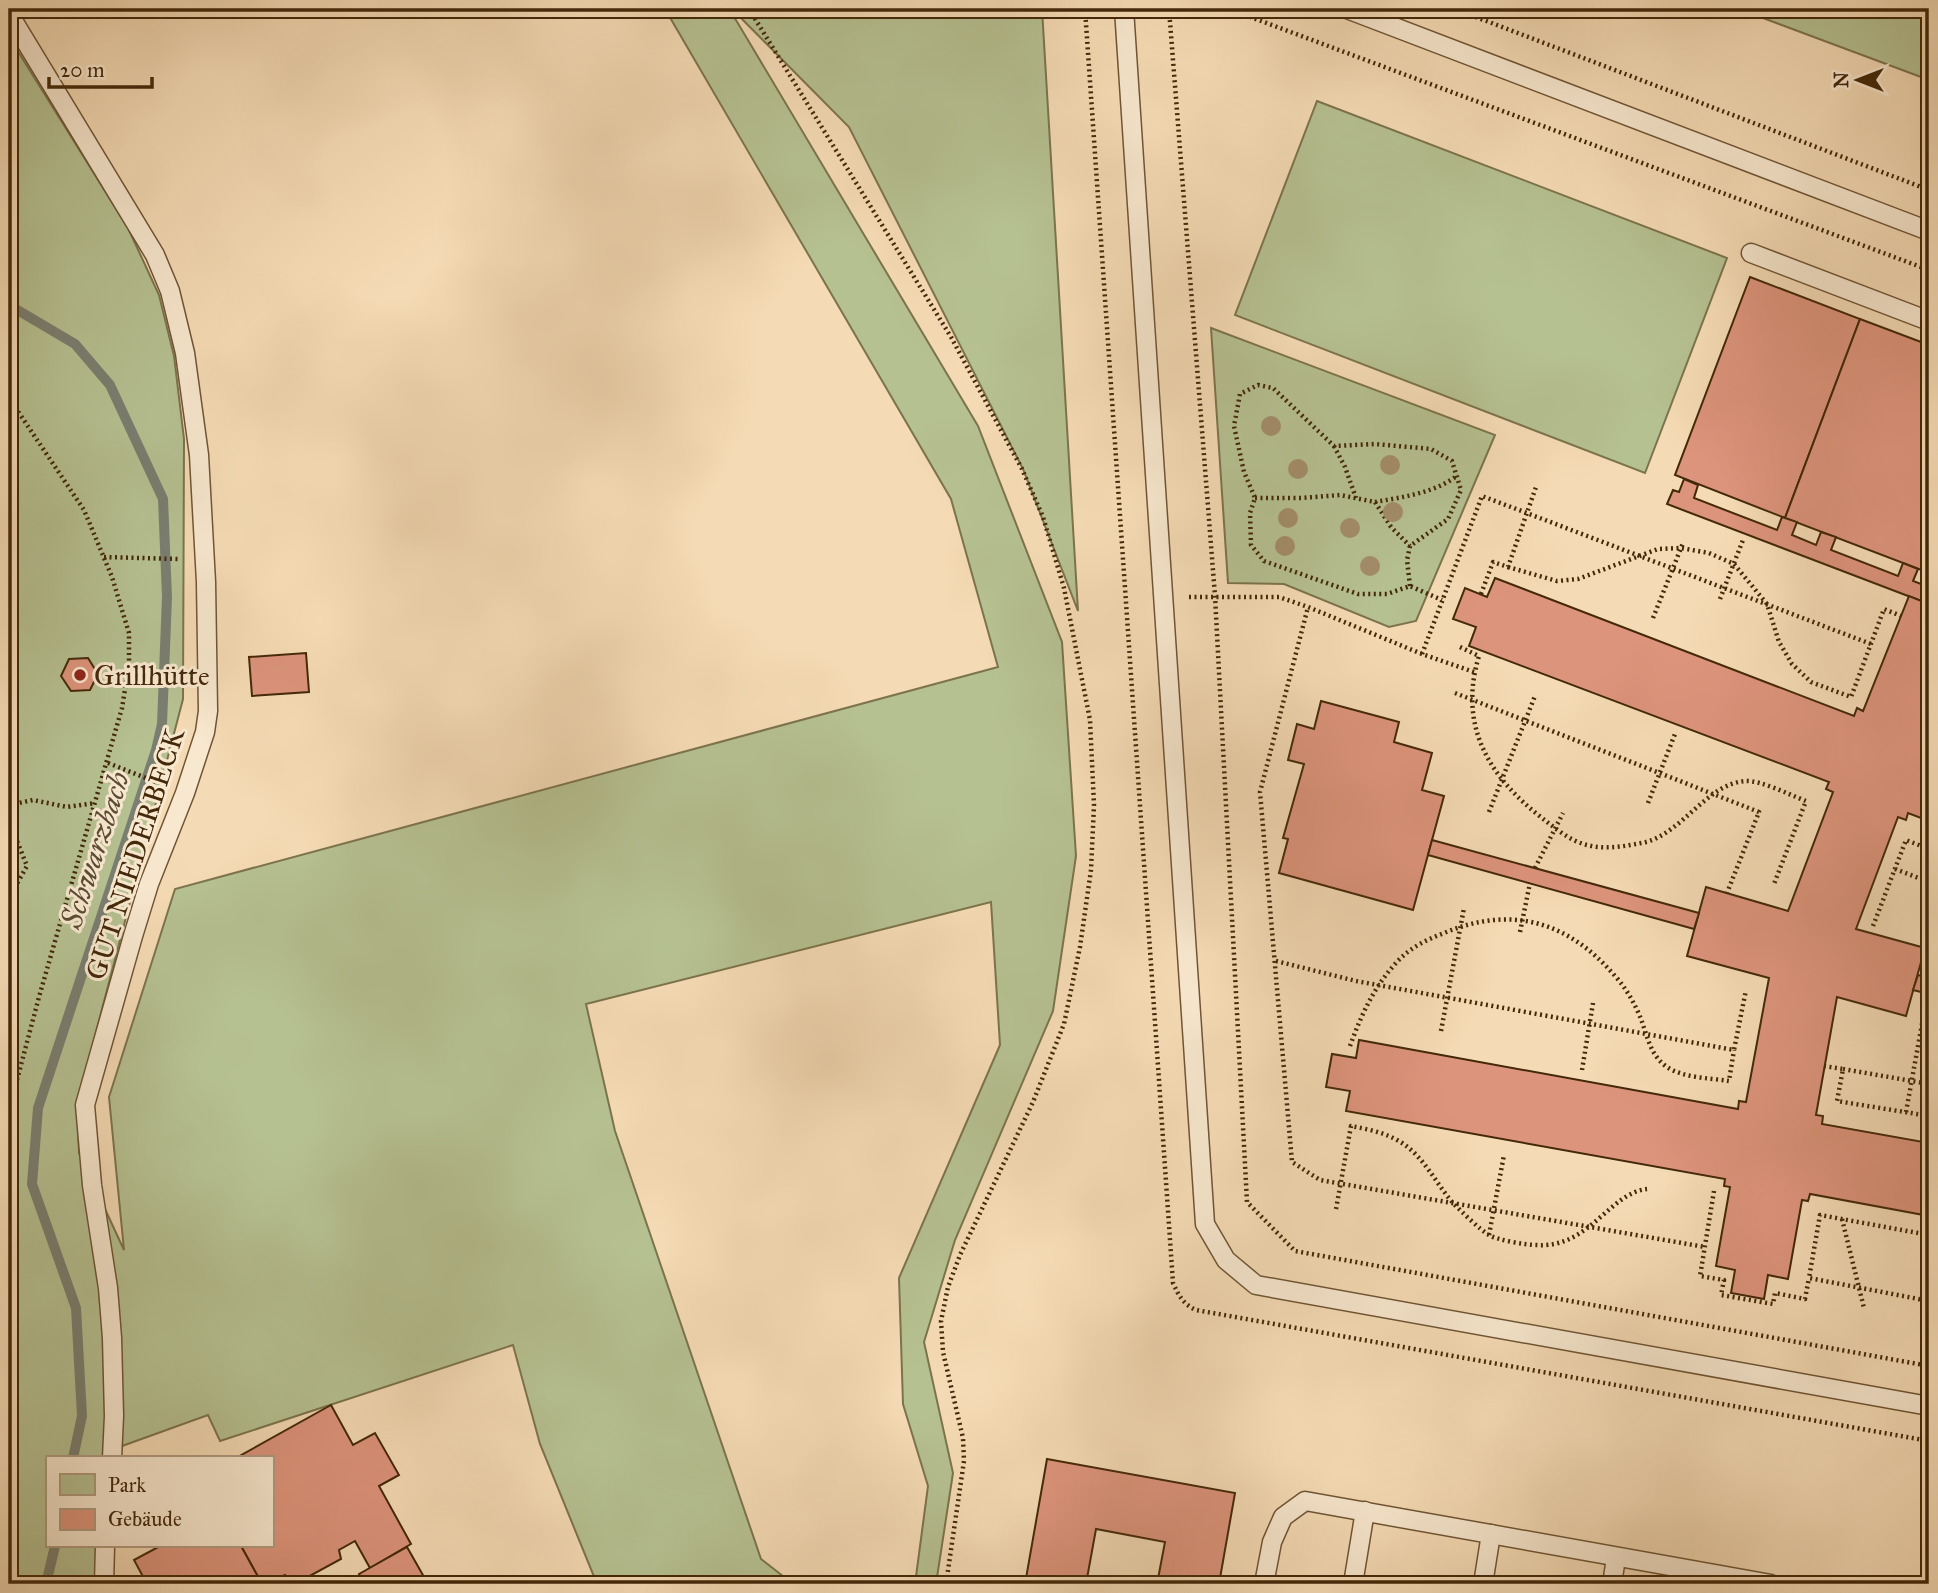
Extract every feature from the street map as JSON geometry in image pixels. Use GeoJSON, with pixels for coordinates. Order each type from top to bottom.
{"type":"FeatureCollection","features":[{"type":"Feature","properties":{"kind":"lane"},"geometry":{"type":"LineString","coordinates":[[1124,9],[1205,1224],[1226,1260],[1256,1285],[1929,1406]]}},
{"type":"Feature","properties":{"kind":"lane"},"geometry":{"type":"LineString","coordinates":[[1347,9],[1929,231]]}},
{"type":"Feature","properties":{"kind":"lane","name":"GUT NIEDERBECK"},"geometry":{"type":"LineString","coordinates":[[9,14],[155,255],[170,291],[185,353],[199,455],[208,652],[208,711],[205,732],[185,793],[149,884],[85,1105],[89,1159],[108,1288],[112,1338],[112,1456]]}},
{"type":"Feature","properties":{"kind":"lane"},"geometry":{"type":"LineString","coordinates":[[1751,253],[1929,321]]}},
{"type":"Feature","properties":{"kind":"lane"},"geometry":{"type":"LineString","coordinates":[[1264,1584],[1272,1542],[1283,1517],[1305,1502],[1741,1582],[1771,1584]]}},
{"type":"Feature","properties":{"kind":"lane"},"geometry":{"type":"LineString","coordinates":[[1353,1584],[1365,1511]]}},
{"type":"Feature","properties":{"kind":"lane"},"geometry":{"type":"LineString","coordinates":[[1483,1584],[1491,1534]]}},
{"type":"Feature","properties":{"kind":"lane"},"geometry":{"type":"LineString","coordinates":[[104,1584],[106,1548]]}},
{"type":"Feature","properties":{"kind":"lane"},"geometry":{"type":"LineString","coordinates":[[1612,1584],[1616,1558]]}},
{"type":"Feature","properties":{"kind":"path"},"geometry":{"type":"LineString","coordinates":[[749,9],[951,337],[1022,469],[1043,517],[1065,588],[1090,720],[1094,805],[1091,870],[1065,1024],[1033,1102],[960,1255],[948,1287],[942,1321],[943,1352],[963,1438],[964,1461],[946,1584]]}},
{"type":"Feature","properties":{"kind":"path"},"geometry":{"type":"LineString","coordinates":[[1084,9],[1173,1283],[1180,1298],[1187,1306],[1196,1310],[1929,1441]]}},
{"type":"Feature","properties":{"kind":"path"},"geometry":{"type":"LineString","coordinates":[[1169,9],[1215,596],[1247,1202],[1295,1251],[1929,1366]]}},
{"type":"Feature","properties":{"kind":"path"},"geometry":{"type":"LineString","coordinates":[[1229,9],[1929,270]]}},
{"type":"Feature","properties":{"kind":"path"},"geometry":{"type":"LineString","coordinates":[[1455,9],[1929,190]]}},
{"type":"Feature","properties":{"kind":"path"},"geometry":{"type":"LineString","coordinates":[[1356,498],[1334,446],[1273,388],[1258,385],[1240,394],[1234,426],[1244,472],[1255,498],[1250,513],[1251,545],[1264,561],[1358,594],[1387,594],[1410,586],[1441,600]]}},
{"type":"Feature","properties":{"kind":"path"},"geometry":{"type":"LineString","coordinates":[[9,398],[84,510],[104,557],[129,633],[129,665],[122,708],[9,1110]]}},
{"type":"Feature","properties":{"kind":"path"},"geometry":{"type":"LineString","coordinates":[[1334,446],[1376,444],[1431,449],[1452,461],[1461,491],[1448,519],[1410,546],[1407,560],[1410,586]]}},
{"type":"Feature","properties":{"kind":"path"},"geometry":{"type":"LineString","coordinates":[[1255,498],[1340,495],[1375,502],[1405,497],[1447,484],[1458,475]]}},
{"type":"Feature","properties":{"kind":"path"},"geometry":{"type":"LineString","coordinates":[[1508,567],[1536,487]]}},
{"type":"Feature","properties":{"kind":"path"},"geometry":{"type":"LineString","coordinates":[[1422,654],[1482,496],[1871,644]]}},
{"type":"Feature","properties":{"kind":"path"},"geometry":{"type":"LineString","coordinates":[[1375,502],[1391,527],[1410,546]]}},
{"type":"Feature","properties":{"kind":"path"},"geometry":{"type":"LineString","coordinates":[[1720,599],[1744,540]]}},
{"type":"Feature","properties":{"kind":"path"},"geometry":{"type":"LineString","coordinates":[[1653,618],[1682,545]]}},
{"type":"Feature","properties":{"kind":"path"},"geometry":{"type":"LineString","coordinates":[[1481,594],[1493,562],[1557,581],[1578,579],[1639,555],[1682,545],[1734,564],[1767,604],[1779,642],[1792,664],[1811,682],[1851,697],[1884,610],[1901,616]]}},
{"type":"Feature","properties":{"kind":"path"},"geometry":{"type":"LineString","coordinates":[[104,557],[185,559]]}},
{"type":"Feature","properties":{"kind":"path"},"geometry":{"type":"LineString","coordinates":[[1164,597],[1279,597],[1474,672]]}},
{"type":"Feature","properties":{"kind":"path"},"geometry":{"type":"LineString","coordinates":[[1308,607],[1260,792],[1292,1162],[1320,1180],[1705,1248]]}},
{"type":"Feature","properties":{"kind":"path"},"geometry":{"type":"LineString","coordinates":[[1460,647],[1479,656],[1471,699],[1478,740],[1502,780],[1529,808],[1555,828],[1584,845],[1597,847],[1636,844],[1649,841],[1667,831],[1713,794],[1745,781],[1755,782],[1805,801],[1774,884]]}},
{"type":"Feature","properties":{"kind":"path"},"geometry":{"type":"LineString","coordinates":[[1455,693],[1759,812],[1727,893]]}},
{"type":"Feature","properties":{"kind":"path"},"geometry":{"type":"LineString","coordinates":[[1489,812],[1535,696]]}},
{"type":"Feature","properties":{"kind":"path"},"geometry":{"type":"LineString","coordinates":[[1648,803],[1675,734]]}},
{"type":"Feature","properties":{"kind":"path"},"geometry":{"type":"LineString","coordinates":[[108,763],[163,785]]}},
{"type":"Feature","properties":{"kind":"path"},"geometry":{"type":"LineString","coordinates":[[9,805],[33,800],[66,807],[95,803]]}},
{"type":"Feature","properties":{"kind":"path"},"geometry":{"type":"LineString","coordinates":[[1535,868],[1563,813]]}},
{"type":"Feature","properties":{"kind":"path"},"geometry":{"type":"LineString","coordinates":[[9,821],[27,866],[10,896]]}},
{"type":"Feature","properties":{"kind":"path"},"geometry":{"type":"LineString","coordinates":[[1873,926],[1906,840],[1929,849]]}},
{"type":"Feature","properties":{"kind":"path"},"geometry":{"type":"LineString","coordinates":[[1895,869],[1929,882]]}},
{"type":"Feature","properties":{"kind":"path"},"geometry":{"type":"LineString","coordinates":[[1520,932],[1530,883]]}},
{"type":"Feature","properties":{"kind":"path"},"geometry":{"type":"LineString","coordinates":[[1441,1031],[1464,908]]}},
{"type":"Feature","properties":{"kind":"path"},"geometry":{"type":"LineString","coordinates":[[1350,1046],[1362,1013],[1378,985],[1397,961],[1419,943],[1461,926],[1491,918],[1522,920],[1554,929],[1597,957],[1627,990],[1639,1013],[1652,1050],[1665,1066],[1675,1071],[1729,1081],[1746,990]]}},
{"type":"Feature","properties":{"kind":"path"},"geometry":{"type":"LineString","coordinates":[[1276,961],[1356,981],[1734,1050]]}},
{"type":"Feature","properties":{"kind":"path"},"geometry":{"type":"LineString","coordinates":[[1582,1070],[1593,1003]]}},
{"type":"Feature","properties":{"kind":"path"},"geometry":{"type":"LineString","coordinates":[[1906,1112],[1922,1024],[1929,1025]]}},
{"type":"Feature","properties":{"kind":"path"},"geometry":{"type":"LineString","coordinates":[[1824,1066],[1929,1084]]}},
{"type":"Feature","properties":{"kind":"path"},"geometry":{"type":"LineString","coordinates":[[1843,1069],[1838,1101],[1929,1116]]}},
{"type":"Feature","properties":{"kind":"path"},"geometry":{"type":"LineString","coordinates":[[1336,1209],[1351,1126],[1398,1140],[1423,1161],[1454,1203],[1489,1235],[1536,1245],[1557,1244],[1590,1227],[1637,1190],[1647,1189]]}},
{"type":"Feature","properties":{"kind":"path"},"geometry":{"type":"LineString","coordinates":[[1489,1235],[1504,1155]]}},
{"type":"Feature","properties":{"kind":"path"},"geometry":{"type":"LineString","coordinates":[[1714,1191],[1700,1276],[1724,1280],[1721,1295],[1773,1304],[1775,1293],[1805,1298],[1820,1215],[1929,1235]]}},
{"type":"Feature","properties":{"kind":"path"},"geometry":{"type":"LineString","coordinates":[[1842,1219],[1864,1308]]}},
{"type":"Feature","properties":{"kind":"path"},"geometry":{"type":"LineString","coordinates":[[1809,1278],[1929,1301]]}},
{"type":"Feature","properties":{"kind":"green space"},"geometry":{"type":"Polygon","coordinates":[[[665,9],[725,9],[736,20],[978,426],[1062,642],[1076,856],[1053,1011],[955,1240],[924,1342],[953,1473],[936,1584],[915,1584],[928,1486],[903,1404],[899,1278],[1000,1045],[991,902],[586,1004],[615,1131],[761,1559],[793,1584],[597,1584],[540,1444],[513,1345],[220,1441],[208,1415],[111,1450],[111,1456],[46,1456],[46,1548],[111,1548],[103,1584],[9,1584],[9,37],[128,228],[159,295],[174,356],[184,439],[183,699],[77,1105],[79,1153],[124,1250],[109,1097],[175,889],[998,667],[951,499],[665,9]]]}},
{"type":"Feature","properties":{"kind":"green space"},"geometry":{"type":"Polygon","coordinates":[[[732,9],[1042,9],[1078,611],[1023,469],[849,127],[732,9]]]}},
{"type":"Feature","properties":{"kind":"green space"},"geometry":{"type":"Polygon","coordinates":[[[1739,9],[1915,9],[1929,14],[1929,80],[1739,9]]]}},
{"type":"Feature","properties":{"kind":"green space"},"geometry":{"type":"Polygon","coordinates":[[[1317,101],[1727,258],[1645,473],[1235,315],[1317,101]]]}},
{"type":"Feature","properties":{"kind":"green space"},"geometry":{"type":"Polygon","coordinates":[[[1211,328],[1495,435],[1416,621],[1389,627],[1284,584],[1228,583],[1211,328]]]}},
{"type":"Feature","properties":{"kind":"building"},"geometry":{"type":"Polygon","coordinates":[[[1750,277],[1860,319],[1785,518],[1675,475],[1750,277]]]}},
{"type":"Feature","properties":{"kind":"building"},"geometry":{"type":"Polygon","coordinates":[[[1860,319],[1929,345],[1929,557],[1924,571],[1785,518],[1860,319]]]}},
{"type":"Feature","properties":{"kind":"building"},"geometry":{"type":"Polygon","coordinates":[[[1684,479],[1698,485],[1694,498],[1777,530],[1782,517],[1797,522],[1792,535],[1816,545],[1821,532],[1836,537],[1831,550],[1898,576],[1903,563],[1918,569],[1913,581],[1929,587],[1929,604],[1667,504],[1673,490],[1679,492],[1684,479]]]}},
{"type":"Feature","properties":{"kind":"building"},"geometry":{"type":"Polygon","coordinates":[[[1495,578],[1854,716],[1857,708],[1863,711],[1909,596],[1929,604],[1929,821],[1908,813],[1906,820],[1898,817],[1856,929],[1925,948],[1906,1016],[1837,997],[1816,1115],[1823,1116],[1822,1124],[1929,1143],[1929,1216],[1810,1194],[1808,1201],[1802,1200],[1788,1279],[1768,1275],[1764,1299],[1731,1293],[1735,1270],[1716,1266],[1730,1187],[1724,1186],[1725,1179],[1346,1111],[1350,1091],[1326,1087],[1332,1054],[1356,1058],[1359,1040],[1738,1109],[1739,1101],[1746,1102],[1769,978],[1687,956],[1706,887],[1788,911],[1833,792],[1826,789],[1829,782],[1469,646],[1476,627],[1453,619],[1465,588],[1487,597],[1495,578]]]}},
{"type":"Feature","properties":{"kind":"building"},"geometry":{"type":"Polygon","coordinates":[[[306,653],[309,692],[252,696],[249,657],[306,653]]]}},
{"type":"Feature","properties":{"kind":"building","name":"Grillhütte"},"geometry":{"type":"Polygon","coordinates":[[[88,658],[98,674],[90,690],[71,691],[61,676],[69,659],[88,658]]]}},
{"type":"Feature","properties":{"kind":"building"},"geometry":{"type":"Polygon","coordinates":[[[1321,701],[1399,722],[1394,742],[1432,753],[1422,790],[1444,796],[1413,910],[1279,873],[1288,839],[1283,838],[1304,764],[1288,760],[1297,724],[1314,729],[1321,701]]]}},
{"type":"Feature","properties":{"kind":"building"},"geometry":{"type":"Polygon","coordinates":[[[1432,840],[1699,913],[1694,929],[1428,855],[1432,840]]]}},
{"type":"Feature","properties":{"kind":"building"},"geometry":{"type":"Polygon","coordinates":[[[1918,975],[1929,978],[1929,994],[1913,990],[1918,975]]]}},
{"type":"Feature","properties":{"kind":"building"},"geometry":{"type":"Polygon","coordinates":[[[331,1405],[353,1445],[375,1433],[399,1475],[379,1486],[411,1544],[370,1568],[355,1541],[339,1550],[341,1559],[295,1584],[290,1584],[285,1575],[262,1584],[242,1548],[273,1548],[273,1456],[240,1456],[331,1405]]]}},
{"type":"Feature","properties":{"kind":"building"},"geometry":{"type":"Polygon","coordinates":[[[1047,1459],[1235,1493],[1219,1584],[1157,1584],[1165,1542],[1096,1529],[1086,1584],[1025,1584],[1047,1459]]]}},
{"type":"Feature","properties":{"kind":"building"},"geometry":{"type":"Polygon","coordinates":[[[407,1547],[428,1584],[365,1584],[359,1574],[407,1547]]]}},
{"type":"Feature","properties":{"kind":"building"},"geometry":{"type":"Polygon","coordinates":[[[156,1548],[242,1548],[262,1584],[147,1584],[134,1560],[156,1548]]]}},
{"type":"Feature","properties":{"kind":"waterway","name":"Schwarzbach"},"geometry":{"type":"LineString","coordinates":[[9,305],[75,344],[110,385],[163,499],[167,597],[162,724],[156,750],[38,1108],[32,1184],[76,1308],[82,1416],[73,1456]]}},
{"type":"Feature","properties":{"kind":"waterway","name":"Schwarzbach"},"geometry":{"type":"LineString","coordinates":[[46,1584],[55,1548]]}},
{"type":"Feature","properties":{"kind":"place","name":"Grillhütte"},"geometry":{"type":"Point","coordinates":[80,675]}}]}
